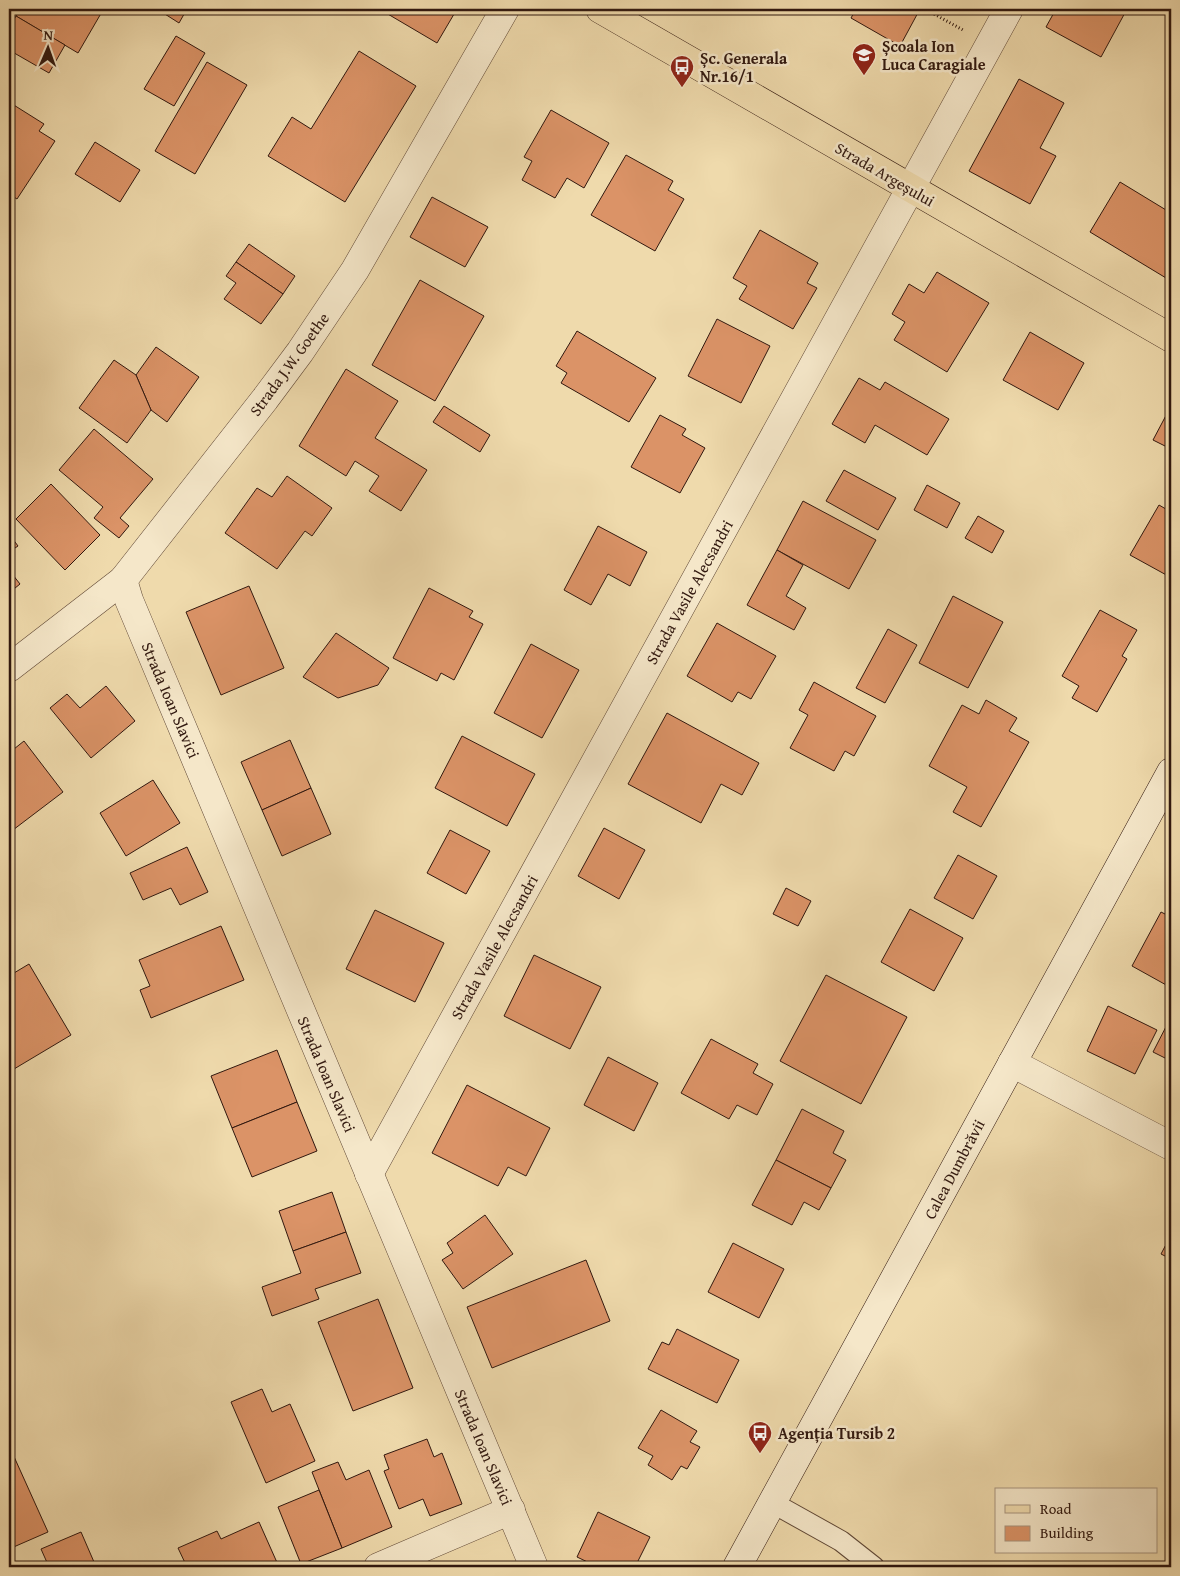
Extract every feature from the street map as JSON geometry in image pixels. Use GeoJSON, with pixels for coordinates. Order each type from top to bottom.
{"type":"FeatureCollection","features":[{"type":"Feature","properties":{"kind":"main road","name":"Strada Argeșului"},"geometry":{"type":"LineString","coordinates":[[600,9],[1171,338]]}},
{"type":"Feature","properties":{"kind":"street","name":"Strada J.W. Goethe"},"geometry":{"type":"LineString","coordinates":[[9,668],[123,580],[271,391],[300,352],[355,270],[505,9]]}},
{"type":"Feature","properties":{"kind":"street","name":"Strada Vasile Alecsandri"},"geometry":{"type":"LineString","coordinates":[[369,1174],[1009,9]]}},
{"type":"Feature","properties":{"kind":"street","name":"Strada Ioan Slavici"},"geometry":{"type":"LineString","coordinates":[[123,580],[133,609],[534,1567]]}},
{"type":"Feature","properties":{"kind":"street","name":"Calea Dumbrăvii"},"geometry":{"type":"LineString","coordinates":[[737,1567],[1171,772]]}},
{"type":"Feature","properties":{"kind":"street"},"geometry":{"type":"LineString","coordinates":[[1012,1064],[1171,1146]]}},
{"type":"Feature","properties":{"kind":"street"},"geometry":{"type":"LineString","coordinates":[[378,1567],[511,1510]]}},
{"type":"Feature","properties":{"kind":"lane"},"geometry":{"type":"LineString","coordinates":[[773,1503],[841,1542],[874,1567]]}},
{"type":"Feature","properties":{"kind":"path"},"geometry":{"type":"LineString","coordinates":[[925,9],[963,30]]}},
{"type":"Feature","properties":{"kind":"building"},"geometry":{"type":"Polygon","coordinates":[[[20,9],[103,10],[78,53],[16,16],[20,9]]]}},
{"type":"Feature","properties":{"kind":"building"},"geometry":{"type":"Polygon","coordinates":[[[157,9],[187,9],[179,23],[157,9]]]}},
{"type":"Feature","properties":{"kind":"building"},"geometry":{"type":"Polygon","coordinates":[[[381,9],[457,9],[437,43],[381,9]]]}},
{"type":"Feature","properties":{"kind":"building"},"geometry":{"type":"Polygon","coordinates":[[[856,9],[920,9],[900,46],[851,18],[856,9]]]}},
{"type":"Feature","properties":{"kind":"building"},"geometry":{"type":"Polygon","coordinates":[[[1056,9],[1127,9],[1101,57],[1046,27],[1056,9]]]}},
{"type":"Feature","properties":{"kind":"building"},"geometry":{"type":"Polygon","coordinates":[[[16,16],[65,45],[49,73],[9,50],[9,28],[16,16]]]}},
{"type":"Feature","properties":{"kind":"building"},"geometry":{"type":"Polygon","coordinates":[[[176,36],[205,53],[174,106],[144,89],[176,36]]]}},
{"type":"Feature","properties":{"kind":"building"},"geometry":{"type":"Polygon","coordinates":[[[359,51],[416,86],[345,202],[268,156],[292,117],[311,129],[359,51]]]}},
{"type":"Feature","properties":{"kind":"building"},"geometry":{"type":"Polygon","coordinates":[[[207,62],[247,85],[195,174],[155,151],[207,62]]]}},
{"type":"Feature","properties":{"kind":"building"},"geometry":{"type":"Polygon","coordinates":[[[1019,79],[1064,103],[1040,148],[1056,156],[1030,204],[969,171],[1019,79]]]}},
{"type":"Feature","properties":{"kind":"building"},"geometry":{"type":"Polygon","coordinates":[[[9,102],[44,124],[39,131],[55,141],[17,199],[9,194],[9,102]]]}},
{"type":"Feature","properties":{"kind":"building"},"geometry":{"type":"Polygon","coordinates":[[[551,110],[609,143],[584,188],[567,178],[555,198],[522,180],[532,161],[524,157],[551,110]]]}},
{"type":"Feature","properties":{"kind":"building"},"geometry":{"type":"Polygon","coordinates":[[[95,142],[140,170],[120,202],[75,174],[95,142]]]}},
{"type":"Feature","properties":{"kind":"building"},"geometry":{"type":"Polygon","coordinates":[[[626,155],[673,181],[668,190],[684,199],[655,251],[591,215],[626,155]]]}},
{"type":"Feature","properties":{"kind":"building"},"geometry":{"type":"Polygon","coordinates":[[[1120,182],[1171,213],[1171,281],[1090,232],[1120,182]]]}},
{"type":"Feature","properties":{"kind":"building"},"geometry":{"type":"Polygon","coordinates":[[[432,197],[488,227],[465,267],[410,237],[432,197]]]}},
{"type":"Feature","properties":{"kind":"building"},"geometry":{"type":"Polygon","coordinates":[[[760,230],[818,263],[807,283],[817,288],[793,329],[739,299],[747,286],[733,278],[760,230]]]}},
{"type":"Feature","properties":{"kind":"building"},"geometry":{"type":"Polygon","coordinates":[[[249,244],[295,276],[283,294],[236,262],[249,244]]]}},
{"type":"Feature","properties":{"kind":"building"},"geometry":{"type":"Polygon","coordinates":[[[236,262],[283,294],[261,324],[224,299],[236,283],[226,276],[236,262]]]}},
{"type":"Feature","properties":{"kind":"building"},"geometry":{"type":"Polygon","coordinates":[[[937,272],[989,303],[947,372],[894,340],[905,322],[892,314],[909,284],[924,293],[937,272]]]}},
{"type":"Feature","properties":{"kind":"building"},"geometry":{"type":"Polygon","coordinates":[[[420,280],[484,316],[435,401],[372,365],[420,280]]]}},
{"type":"Feature","properties":{"kind":"building"},"geometry":{"type":"Polygon","coordinates":[[[717,319],[770,346],[741,403],[688,376],[717,319]]]}},
{"type":"Feature","properties":{"kind":"building"},"geometry":{"type":"Polygon","coordinates":[[[577,331],[656,378],[629,422],[561,383],[567,373],[556,366],[577,331]]]}},
{"type":"Feature","properties":{"kind":"building"},"geometry":{"type":"Polygon","coordinates":[[[1030,332],[1084,363],[1058,410],[1003,380],[1030,332]]]}},
{"type":"Feature","properties":{"kind":"building"},"geometry":{"type":"Polygon","coordinates":[[[156,347],[199,377],[167,422],[151,410],[136,375],[156,347]]]}},
{"type":"Feature","properties":{"kind":"building"},"geometry":{"type":"Polygon","coordinates":[[[114,360],[136,375],[151,410],[127,443],[79,408],[114,360]]]}},
{"type":"Feature","properties":{"kind":"building"},"geometry":{"type":"Polygon","coordinates":[[[346,369],[398,401],[375,438],[427,470],[401,511],[369,491],[379,476],[355,461],[346,476],[299,446],[346,369]]]}},
{"type":"Feature","properties":{"kind":"building"},"geometry":{"type":"Polygon","coordinates":[[[859,378],[880,390],[885,382],[949,419],[927,455],[875,425],[865,443],[832,424],[859,378]]]}},
{"type":"Feature","properties":{"kind":"building"},"geometry":{"type":"Polygon","coordinates":[[[444,406],[490,435],[480,452],[433,422],[444,406]]]}},
{"type":"Feature","properties":{"kind":"building"},"geometry":{"type":"Polygon","coordinates":[[[1171,406],[1171,449],[1153,440],[1171,406]]]}},
{"type":"Feature","properties":{"kind":"building"},"geometry":{"type":"Polygon","coordinates":[[[660,415],[686,429],[682,435],[705,448],[680,493],[631,467],[660,415]]]}},
{"type":"Feature","properties":{"kind":"building"},"geometry":{"type":"Polygon","coordinates":[[[94,429],[153,479],[120,518],[129,526],[119,538],[94,518],[103,507],[59,470],[94,429]]]}},
{"type":"Feature","properties":{"kind":"building"},"geometry":{"type":"Polygon","coordinates":[[[844,470],[896,498],[878,530],[826,501],[844,470]]]}},
{"type":"Feature","properties":{"kind":"building"},"geometry":{"type":"Polygon","coordinates":[[[287,476],[332,508],[312,536],[305,531],[277,569],[225,533],[257,488],[272,497],[287,476]]]}},
{"type":"Feature","properties":{"kind":"building"},"geometry":{"type":"Polygon","coordinates":[[[51,484],[100,535],[65,570],[16,519],[51,484]]]}},
{"type":"Feature","properties":{"kind":"building"},"geometry":{"type":"Polygon","coordinates":[[[927,485],[960,503],[947,528],[914,510],[927,485]]]}},
{"type":"Feature","properties":{"kind":"building"},"geometry":{"type":"Polygon","coordinates":[[[803,501],[876,540],[849,589],[777,550],[803,501]]]}},
{"type":"Feature","properties":{"kind":"building"},"geometry":{"type":"Polygon","coordinates":[[[1159,505],[1171,512],[1170,577],[1130,555],[1159,505]]]}},
{"type":"Feature","properties":{"kind":"building"},"geometry":{"type":"Polygon","coordinates":[[[978,516],[1004,531],[992,553],[965,538],[978,516]]]}},
{"type":"Feature","properties":{"kind":"building"},"geometry":{"type":"Polygon","coordinates":[[[598,526],[647,552],[630,586],[608,574],[591,605],[564,590],[598,526]]]}},
{"type":"Feature","properties":{"kind":"building"},"geometry":{"type":"Polygon","coordinates":[[[9,534],[18,546],[9,552],[9,534]]]}},
{"type":"Feature","properties":{"kind":"building"},"geometry":{"type":"Polygon","coordinates":[[[777,550],[803,565],[786,596],[806,608],[794,630],[747,605],[777,550]]]}},
{"type":"Feature","properties":{"kind":"building"},"geometry":{"type":"Polygon","coordinates":[[[9,570],[20,584],[9,593],[9,570]]]}},
{"type":"Feature","properties":{"kind":"building"},"geometry":{"type":"Polygon","coordinates":[[[249,586],[284,668],[221,695],[186,612],[249,586]]]}},
{"type":"Feature","properties":{"kind":"building"},"geometry":{"type":"Polygon","coordinates":[[[429,588],[473,611],[469,617],[483,624],[454,680],[441,673],[437,681],[393,658],[429,588]]]}},
{"type":"Feature","properties":{"kind":"building"},"geometry":{"type":"Polygon","coordinates":[[[953,596],[1003,622],[968,688],[919,663],[953,596]]]}},
{"type":"Feature","properties":{"kind":"building"},"geometry":{"type":"Polygon","coordinates":[[[1100,610],[1137,630],[1122,656],[1127,659],[1097,712],[1072,698],[1079,686],[1062,676],[1100,610]]]}},
{"type":"Feature","properties":{"kind":"building"},"geometry":{"type":"Polygon","coordinates":[[[717,623],[776,656],[751,699],[738,692],[732,702],[687,676],[717,623]]]}},
{"type":"Feature","properties":{"kind":"building"},"geometry":{"type":"Polygon","coordinates":[[[888,629],[917,645],[885,703],[856,688],[888,629]]]}},
{"type":"Feature","properties":{"kind":"building"},"geometry":{"type":"Polygon","coordinates":[[[336,633],[389,668],[378,685],[338,698],[303,677],[336,633]]]}},
{"type":"Feature","properties":{"kind":"building"},"geometry":{"type":"Polygon","coordinates":[[[531,644],[579,670],[542,738],[494,713],[531,644]]]}},
{"type":"Feature","properties":{"kind":"building"},"geometry":{"type":"Polygon","coordinates":[[[814,682],[876,716],[854,756],[845,751],[834,771],[790,748],[808,715],[799,710],[814,682]]]}},
{"type":"Feature","properties":{"kind":"building"},"geometry":{"type":"Polygon","coordinates":[[[106,686],[135,721],[91,758],[50,708],[67,694],[80,708],[106,686]]]}},
{"type":"Feature","properties":{"kind":"building"},"geometry":{"type":"Polygon","coordinates":[[[986,700],[1017,718],[1009,731],[1029,742],[981,827],[953,812],[967,787],[929,766],[962,705],[979,714],[986,700]]]}},
{"type":"Feature","properties":{"kind":"building"},"geometry":{"type":"Polygon","coordinates":[[[667,713],[759,763],[742,795],[721,784],[701,823],[628,784],[667,713]]]}},
{"type":"Feature","properties":{"kind":"building"},"geometry":{"type":"Polygon","coordinates":[[[462,736],[535,774],[507,826],[435,788],[462,736]]]}},
{"type":"Feature","properties":{"kind":"building"},"geometry":{"type":"Polygon","coordinates":[[[290,740],[311,788],[262,810],[241,762],[290,740]]]}},
{"type":"Feature","properties":{"kind":"building"},"geometry":{"type":"Polygon","coordinates":[[[24,741],[63,792],[9,833],[9,753],[24,741]]]}},
{"type":"Feature","properties":{"kind":"building"},"geometry":{"type":"Polygon","coordinates":[[[153,780],[180,823],[126,856],[100,813],[153,780]]]}},
{"type":"Feature","properties":{"kind":"building"},"geometry":{"type":"Polygon","coordinates":[[[311,788],[331,834],[282,856],[262,810],[311,788]]]}},
{"type":"Feature","properties":{"kind":"building"},"geometry":{"type":"Polygon","coordinates":[[[604,828],[645,850],[619,899],[578,876],[604,828]]]}},
{"type":"Feature","properties":{"kind":"building"},"geometry":{"type":"Polygon","coordinates":[[[450,830],[490,851],[466,894],[427,873],[450,830]]]}},
{"type":"Feature","properties":{"kind":"building"},"geometry":{"type":"Polygon","coordinates":[[[187,847],[208,892],[180,905],[171,888],[143,900],[130,873],[187,847]]]}},
{"type":"Feature","properties":{"kind":"building"},"geometry":{"type":"Polygon","coordinates":[[[958,855],[997,876],[973,919],[934,898],[958,855]]]}},
{"type":"Feature","properties":{"kind":"building"},"geometry":{"type":"Polygon","coordinates":[[[786,888],[811,901],[798,926],[773,914],[786,888]]]}},
{"type":"Feature","properties":{"kind":"building"},"geometry":{"type":"Polygon","coordinates":[[[910,909],[963,938],[934,991],[881,962],[910,909]]]}},
{"type":"Feature","properties":{"kind":"building"},"geometry":{"type":"Polygon","coordinates":[[[375,910],[444,943],[415,1002],[346,969],[375,910]]]}},
{"type":"Feature","properties":{"kind":"building"},"geometry":{"type":"Polygon","coordinates":[[[1161,912],[1171,917],[1171,981],[1168,986],[1132,966],[1161,912]]]}},
{"type":"Feature","properties":{"kind":"building"},"geometry":{"type":"Polygon","coordinates":[[[221,926],[244,980],[151,1018],[140,990],[150,986],[139,960],[221,926]]]}},
{"type":"Feature","properties":{"kind":"building"},"geometry":{"type":"Polygon","coordinates":[[[534,955],[601,987],[570,1049],[504,1016],[534,955]]]}},
{"type":"Feature","properties":{"kind":"building"},"geometry":{"type":"Polygon","coordinates":[[[29,964],[71,1035],[9,1072],[9,976],[29,964]]]}},
{"type":"Feature","properties":{"kind":"building"},"geometry":{"type":"Polygon","coordinates":[[[826,975],[907,1017],[861,1104],[780,1061],[826,975]]]}},
{"type":"Feature","properties":{"kind":"building"},"geometry":{"type":"Polygon","coordinates":[[[1108,1006],[1157,1030],[1135,1074],[1087,1051],[1108,1006]]]}},
{"type":"Feature","properties":{"kind":"building"},"geometry":{"type":"Polygon","coordinates":[[[1171,1017],[1171,1061],[1153,1052],[1171,1017]]]}},
{"type":"Feature","properties":{"kind":"building"},"geometry":{"type":"Polygon","coordinates":[[[711,1039],[758,1064],[753,1073],[773,1084],[757,1115],[737,1105],[729,1119],[681,1093],[711,1039]]]}},
{"type":"Feature","properties":{"kind":"building"},"geometry":{"type":"Polygon","coordinates":[[[277,1050],[297,1102],[232,1128],[211,1076],[277,1050]]]}},
{"type":"Feature","properties":{"kind":"building"},"geometry":{"type":"Polygon","coordinates":[[[608,1057],[658,1083],[634,1131],[584,1105],[608,1057]]]}},
{"type":"Feature","properties":{"kind":"building"},"geometry":{"type":"Polygon","coordinates":[[[467,1085],[550,1128],[526,1176],[508,1167],[498,1186],[432,1153],[467,1085]]]}},
{"type":"Feature","properties":{"kind":"building"},"geometry":{"type":"Polygon","coordinates":[[[297,1102],[317,1151],[252,1177],[232,1128],[297,1102]]]}},
{"type":"Feature","properties":{"kind":"building"},"geometry":{"type":"Polygon","coordinates":[[[802,1109],[844,1131],[833,1153],[846,1160],[831,1188],[776,1160],[802,1109]]]}},
{"type":"Feature","properties":{"kind":"building"},"geometry":{"type":"Polygon","coordinates":[[[776,1160],[831,1188],[819,1210],[804,1202],[792,1225],[752,1205],[776,1160]]]}},
{"type":"Feature","properties":{"kind":"building"},"geometry":{"type":"Polygon","coordinates":[[[332,1192],[346,1232],[293,1251],[279,1211],[332,1192]]]}},
{"type":"Feature","properties":{"kind":"building"},"geometry":{"type":"Polygon","coordinates":[[[485,1215],[513,1254],[463,1289],[442,1260],[453,1253],[447,1243],[485,1215]]]}},
{"type":"Feature","properties":{"kind":"building"},"geometry":{"type":"Polygon","coordinates":[[[346,1232],[361,1273],[315,1289],[319,1299],[272,1316],[262,1287],[301,1273],[293,1251],[346,1232]]]}},
{"type":"Feature","properties":{"kind":"building"},"geometry":{"type":"Polygon","coordinates":[[[1171,1235],[1171,1259],[1161,1254],[1171,1235]]]}},
{"type":"Feature","properties":{"kind":"building"},"geometry":{"type":"Polygon","coordinates":[[[733,1243],[784,1269],[759,1318],[708,1292],[733,1243]]]}},
{"type":"Feature","properties":{"kind":"building"},"geometry":{"type":"Polygon","coordinates":[[[586,1260],[610,1321],[492,1368],[467,1307],[586,1260]]]}},
{"type":"Feature","properties":{"kind":"building"},"geometry":{"type":"Polygon","coordinates":[[[378,1299],[413,1388],[353,1411],[318,1322],[378,1299]]]}},
{"type":"Feature","properties":{"kind":"building"},"geometry":{"type":"Polygon","coordinates":[[[677,1329],[739,1360],[717,1403],[648,1369],[662,1342],[669,1345],[677,1329]]]}},
{"type":"Feature","properties":{"kind":"building"},"geometry":{"type":"Polygon","coordinates":[[[262,1389],[272,1412],[290,1404],[315,1461],[266,1483],[231,1402],[262,1389]]]}},
{"type":"Feature","properties":{"kind":"building"},"geometry":{"type":"Polygon","coordinates":[[[661,1410],[697,1431],[690,1442],[700,1447],[687,1469],[681,1466],[672,1480],[648,1465],[653,1456],[638,1448],[661,1410]]]}},
{"type":"Feature","properties":{"kind":"building"},"geometry":{"type":"Polygon","coordinates":[[[427,1439],[434,1457],[442,1453],[462,1504],[430,1516],[423,1499],[399,1509],[384,1471],[389,1469],[384,1455],[427,1439]]]}},
{"type":"Feature","properties":{"kind":"building"},"geometry":{"type":"Polygon","coordinates":[[[11,1450],[48,1532],[9,1549],[9,1451],[11,1450]]]}},
{"type":"Feature","properties":{"kind":"building"},"geometry":{"type":"Polygon","coordinates":[[[338,1462],[346,1480],[369,1470],[392,1527],[342,1548],[312,1472],[338,1462]]]}},
{"type":"Feature","properties":{"kind":"building"},"geometry":{"type":"Polygon","coordinates":[[[319,1490],[342,1548],[301,1564],[278,1507],[319,1490]]]}},
{"type":"Feature","properties":{"kind":"building"},"geometry":{"type":"Polygon","coordinates":[[[598,1512],[650,1537],[635,1567],[598,1567],[577,1557],[598,1512]]]}},
{"type":"Feature","properties":{"kind":"building"},"geometry":{"type":"Polygon","coordinates":[[[259,1522],[279,1567],[187,1567],[178,1548],[217,1531],[221,1539],[259,1522]]]}},
{"type":"Feature","properties":{"kind":"building"},"geometry":{"type":"Polygon","coordinates":[[[81,1532],[94,1562],[82,1567],[49,1567],[41,1549],[81,1532]]]}},
{"type":"Feature","properties":{"kind":"place","name":"Școala Ion Luca Caragiale"},"geometry":{"type":"Point","coordinates":[864,76]}},
{"type":"Feature","properties":{"kind":"place","name":"Șc. Generala Nr.16/1"},"geometry":{"type":"Point","coordinates":[682,88]}},
{"type":"Feature","properties":{"kind":"place","name":"Agenția Tursib 2"},"geometry":{"type":"Point","coordinates":[760,1454]}}]}
